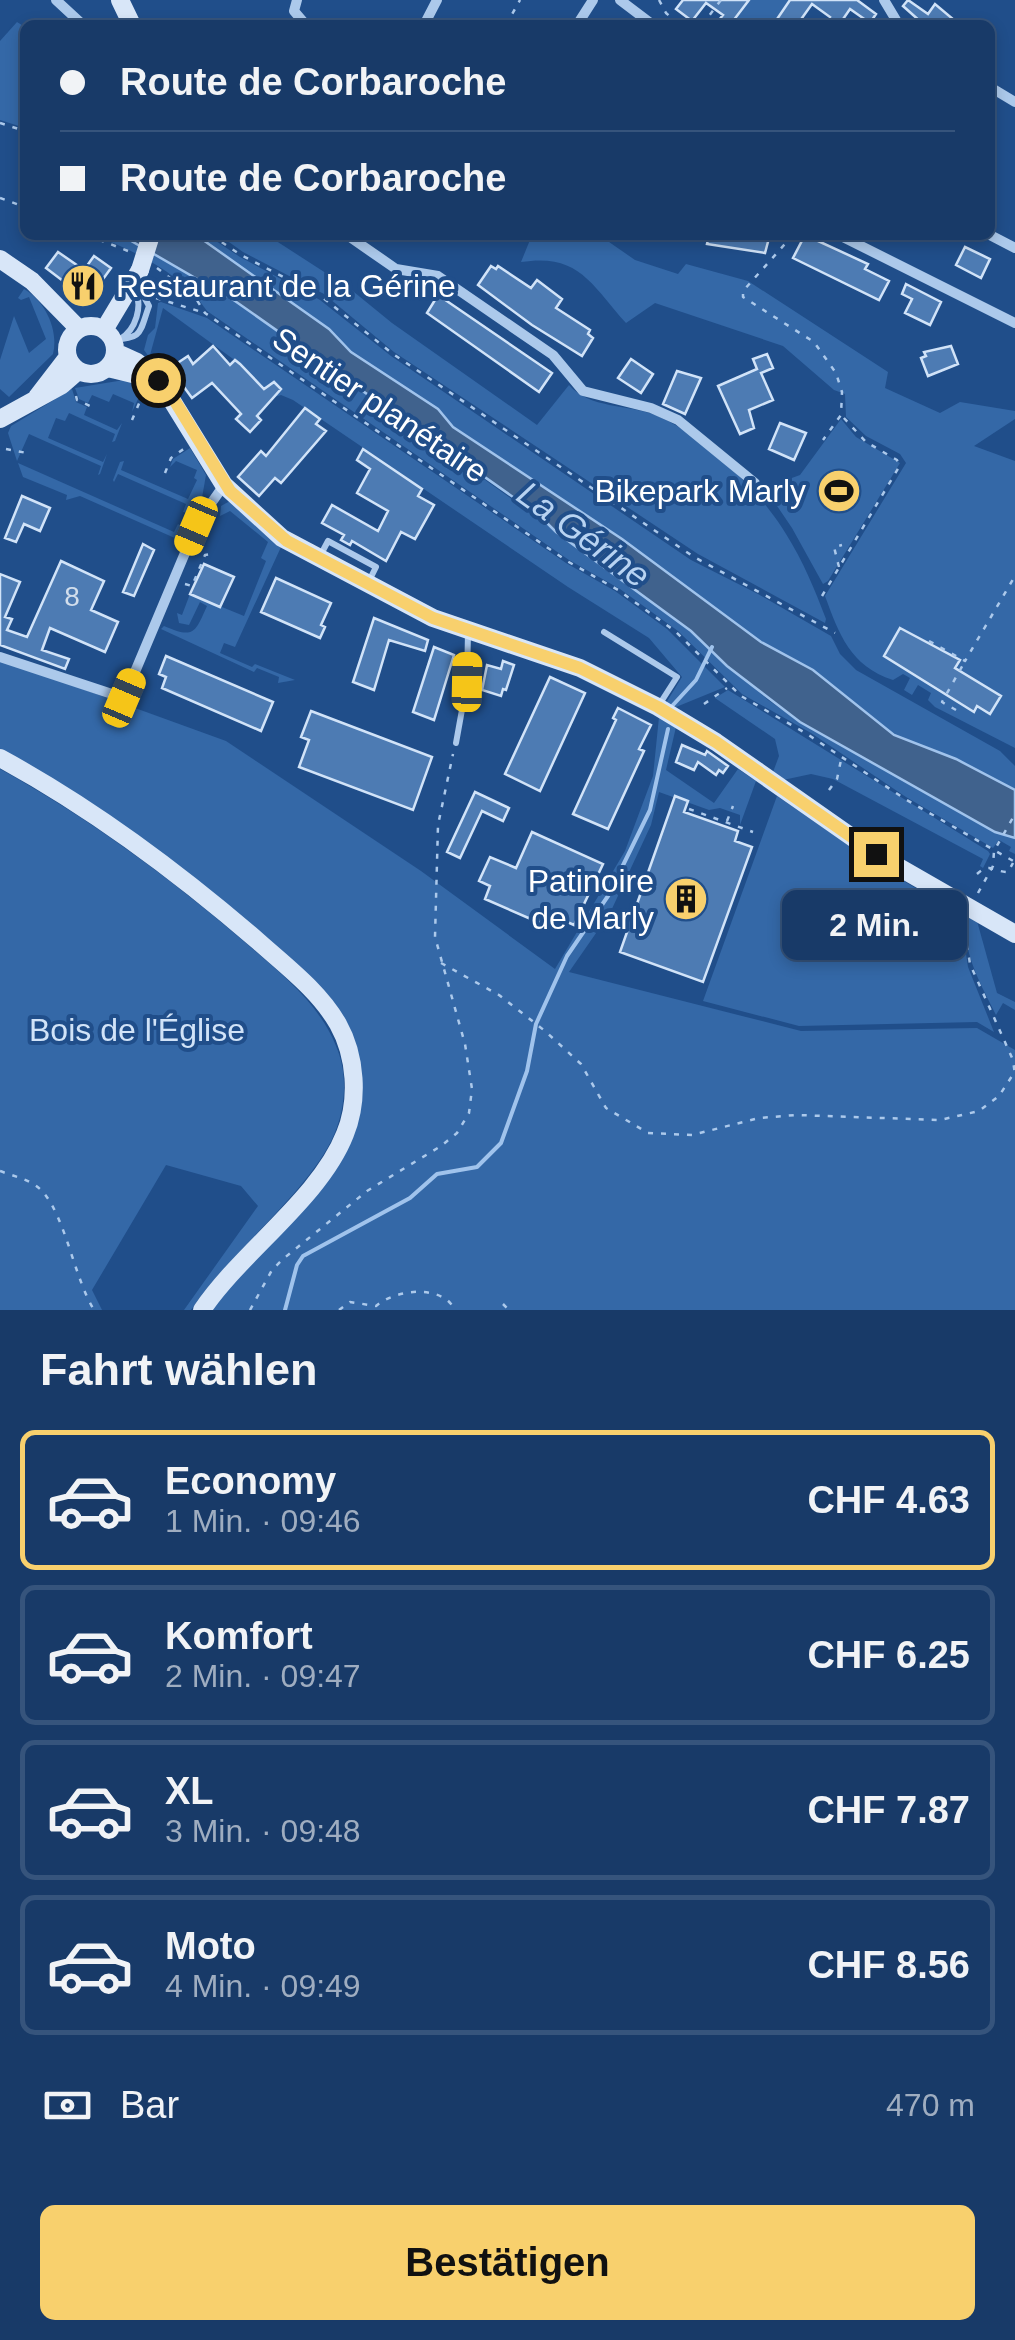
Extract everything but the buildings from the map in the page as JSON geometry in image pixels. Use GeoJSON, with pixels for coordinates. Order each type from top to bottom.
{"type":"FeatureCollection","features":[{"type":"Feature","properties":{"kind":"street"},"geometry":{"type":"LineString","coordinates":[[56,0],[78,20]]}},
{"type":"Feature","properties":{"kind":"street"},"geometry":{"type":"LineString","coordinates":[[620,0],[646,20]]}},
{"type":"Feature","properties":{"kind":"street"},"geometry":{"type":"LineString","coordinates":[[0,259],[22,272],[47,296],[73,358],[98,373],[112,346],[149,240]]}},
{"type":"Feature","properties":{"kind":"street"},"geometry":{"type":"LineString","coordinates":[[354,240],[396,269],[445,280],[553,355],[584,391],[651,408],[678,420],[755,483]]}},
{"type":"Feature","properties":{"kind":"street"},"geometry":{"type":"LineString","coordinates":[[850,240],[1015,323]]}},
{"type":"Feature","properties":{"kind":"street"},"geometry":{"type":"LineString","coordinates":[[0,419],[36,398],[73,358],[90,326],[158,380],[173,398],[224,484],[271,529],[318,559],[433,618],[580,668],[658,707],[716,742],[876,854],[1015,934]]}},
{"type":"Feature","properties":{"kind":"street"},"geometry":{"type":"LineString","coordinates":[[0,657],[124,698],[198,522],[224,484]]}},
{"type":"Feature","properties":{"kind":"street"},"geometry":{"type":"LineString","coordinates":[[0,758],[48,784],[140,845],[210,900],[315,994],[346,1042],[354,1090],[349,1124],[340,1145],[314,1183],[226,1277],[202,1310]]}},
{"type":"Feature","properties":{"kind":"lane"},"geometry":{"type":"LineString","coordinates":[[112,346],[139,335],[149,306],[142,293],[140,269]]}},
{"type":"Feature","properties":{"kind":"lane"},"geometry":{"type":"LineString","coordinates":[[456,742],[467,682],[468,630]]}},
{"type":"Feature","properties":{"kind":"lane"},"geometry":{"type":"LineString","coordinates":[[604,632],[678,677],[658,707]]}},
{"type":"Feature","properties":{"kind":"path"},"geometry":{"type":"LineString","coordinates":[[658,0],[674,20]]}},
{"type":"Feature","properties":{"kind":"path"},"geometry":{"type":"LineString","coordinates":[[706,20],[721,0]]}},
{"type":"Feature","properties":{"kind":"path","name":"Sentier planétaire"},"geometry":{"type":"LineString","coordinates":[[96,240],[140,269],[195,297],[205,312],[567,561],[618,590],[675,632],[728,686],[1015,862]]}},
{"type":"Feature","properties":{"kind":"path"},"geometry":{"type":"LineString","coordinates":[[220,240],[322,297],[393,354],[694,557],[835,633]]}},
{"type":"Feature","properties":{"kind":"path"},"geometry":{"type":"LineString","coordinates":[[789,240],[743,292],[743,297],[814,342],[836,373],[842,392],[841,415],[823,440]]}},
{"type":"Feature","properties":{"kind":"path"},"geometry":{"type":"LineString","coordinates":[[158,298],[205,312]]}},
{"type":"Feature","properties":{"kind":"path"},"geometry":{"type":"LineString","coordinates":[[73,358],[77,400],[94,404]]}},
{"type":"Feature","properties":{"kind":"path"},"geometry":{"type":"LineString","coordinates":[[132,420],[144,394]]}},
{"type":"Feature","properties":{"kind":"path"},"geometry":{"type":"LineString","coordinates":[[822,596],[900,467],[897,460],[866,442],[841,415]]}},
{"type":"Feature","properties":{"kind":"path"},"geometry":{"type":"LineString","coordinates":[[165,473],[171,458],[196,440]]}},
{"type":"Feature","properties":{"kind":"path"},"geometry":{"type":"LineString","coordinates":[[6,450],[27,452]]}},
{"type":"Feature","properties":{"kind":"path"},"geometry":{"type":"LineString","coordinates":[[839,568],[834,547],[842,545]]}},
{"type":"Feature","properties":{"kind":"path"},"geometry":{"type":"LineString","coordinates":[[174,580],[192,586],[205,555],[212,554]]}},
{"type":"Feature","properties":{"kind":"path"},"geometry":{"type":"LineString","coordinates":[[956,710],[942,702],[1015,576]]}},
{"type":"Feature","properties":{"kind":"path"},"geometry":{"type":"LineString","coordinates":[[930,641],[965,661]]}},
{"type":"Feature","properties":{"kind":"path"},"geometry":{"type":"LineString","coordinates":[[704,704],[728,686]]}},
{"type":"Feature","properties":{"kind":"path"},"geometry":{"type":"LineString","coordinates":[[250,1310],[272,1270],[298,1246],[343,1214],[367,1191],[441,1146],[464,1124],[470,1103],[469,1067],[435,938],[438,826],[456,742]]}},
{"type":"Feature","properties":{"kind":"path"},"geometry":{"type":"LineString","coordinates":[[829,790],[838,779],[842,758]]}},
{"type":"Feature","properties":{"kind":"path"},"geometry":{"type":"LineString","coordinates":[[726,823],[733,806]]}},
{"type":"Feature","properties":{"kind":"path"},"geometry":{"type":"LineString","coordinates":[[689,809],[753,832]]}},
{"type":"Feature","properties":{"kind":"path"},"geometry":{"type":"LineString","coordinates":[[440,962],[478,981],[545,1031],[581,1064],[606,1108],[648,1133],[692,1135],[759,1118],[796,1115],[940,1120],[979,1111],[999,1096],[1014,1074],[1013,1060],[980,990],[965,947],[962,920],[1015,814]]}},
{"type":"Feature","properties":{"kind":"path"},"geometry":{"type":"LineString","coordinates":[[976,874],[992,866],[1008,872],[1015,862]]}},
{"type":"Feature","properties":{"kind":"path"},"geometry":{"type":"LineString","coordinates":[[0,1171],[25,1178],[43,1192],[94,1310]]}},
{"type":"Feature","properties":{"kind":"path"},"geometry":{"type":"LineString","coordinates":[[339,1310],[350,1302],[376,1306],[388,1296],[420,1292],[446,1299],[458,1310]]}},
{"type":"Feature","properties":{"kind":"path"},"geometry":{"type":"LineString","coordinates":[[502,1304],[509,1310]]}},
{"type":"Feature","properties":{"kind":"green space"},"geometry":{"type":"Polygon","coordinates":[[[749,0],[790,0],[776,20],[734,20],[749,0]]]}},
{"type":"Feature","properties":{"kind":"green space"},"geometry":{"type":"Polygon","coordinates":[[[17,22],[20,24],[20,126],[0,120],[0,41],[17,22]]]}},
{"type":"Feature","properties":{"kind":"green space"},"geometry":{"type":"Polygon","coordinates":[[[105,240],[130,240],[235,301],[632,585],[768,700],[995,832],[1015,838],[1015,854],[999,840],[993,848],[742,694],[678,631],[207,311],[185,286],[141,256],[105,240]]]}},
{"type":"Feature","properties":{"kind":"green space"},"geometry":{"type":"Polygon","coordinates":[[[203,240],[214,240],[320,300],[391,356],[691,560],[831,636],[840,654],[856,670],[1000,751],[1015,766],[1015,790],[956,759],[894,735],[813,670],[761,642],[622,539],[453,427],[438,409],[351,352],[329,329],[203,240]]]}},
{"type":"Feature","properties":{"kind":"green space"},"geometry":{"type":"Polygon","coordinates":[[[226,240],[275,240],[349,288],[537,425],[569,385],[587,398],[655,415],[691,435],[746,483],[775,518],[803,565],[825,623],[698,554],[394,352],[324,294],[226,240]]]}},
{"type":"Feature","properties":{"kind":"green space"},"geometry":{"type":"Polygon","coordinates":[[[530,240],[606,240],[635,260],[678,274],[686,264],[748,281],[888,372],[885,388],[940,413],[960,402],[1015,411],[1015,419],[974,446],[1015,461],[1015,748],[935,707],[928,700],[931,693],[918,685],[912,695],[904,690],[910,678],[903,674],[893,680],[878,674],[856,657],[841,636],[825,596],[906,463],[900,454],[866,436],[846,417],[845,394],[834,390],[783,346],[655,303],[626,323],[593,284],[570,267],[541,260],[521,262],[530,240]]]}},
{"type":"Feature","properties":{"kind":"green space"},"geometry":{"type":"Polygon","coordinates":[[[24,289],[49,317],[54,335],[53,354],[9,397],[0,389],[0,360],[14,316],[29,353],[46,339],[29,297],[18,298],[24,289]]]}},
{"type":"Feature","properties":{"kind":"green space"},"geometry":{"type":"Polygon","coordinates":[[[161,302],[207,318],[566,563],[615,591],[667,629],[725,687],[676,707],[666,703],[682,677],[649,638],[293,400],[281,395],[274,397],[278,392],[269,384],[258,395],[255,380],[240,364],[163,308],[150,355],[165,370],[160,372],[144,350],[148,335],[155,328],[161,302]]]}},
{"type":"Feature","properties":{"kind":"green space"},"geometry":{"type":"Polygon","coordinates":[[[124,380],[144,386],[132,412],[134,403],[113,394],[109,402],[92,395],[88,403],[79,399],[75,388],[124,380]]]}},
{"type":"Feature","properties":{"kind":"green space"},"geometry":{"type":"Polygon","coordinates":[[[72,389],[76,402],[87,407],[84,415],[117,430],[122,423],[115,441],[112,442],[115,434],[69,413],[65,421],[56,418],[48,438],[103,462],[107,454],[100,474],[101,466],[29,434],[17,461],[8,433],[11,426],[72,389]]]}},
{"type":"Feature","properties":{"kind":"green space","name":"Bikepark Marly"},"geometry":{"type":"Polygon","coordinates":[[[841,419],[856,437],[900,463],[823,584],[769,494],[770,486],[800,475],[841,419]]]}},
{"type":"Feature","properties":{"kind":"green space"},"geometry":{"type":"Polygon","coordinates":[[[190,448],[206,475],[200,509],[195,514],[183,512],[186,504],[118,474],[113,480],[124,461],[121,470],[188,499],[197,470],[176,461],[170,467],[173,459],[190,448]]]}},
{"type":"Feature","properties":{"kind":"green space"},"geometry":{"type":"Polygon","coordinates":[[[18,463],[174,532],[178,524],[188,535],[177,539],[80,496],[66,500],[67,495],[23,477],[18,463]]]}},
{"type":"Feature","properties":{"kind":"green space"},"geometry":{"type":"Polygon","coordinates":[[[230,501],[281,547],[235,647],[224,643],[220,653],[295,680],[278,683],[279,677],[257,668],[254,672],[161,629],[164,626],[188,633],[196,628],[207,606],[200,602],[189,625],[179,623],[177,613],[182,615],[190,594],[244,616],[266,561],[261,558],[268,542],[230,511],[220,516],[221,506],[230,501]]]}},
{"type":"Feature","properties":{"kind":"green space"},"geometry":{"type":"Polygon","coordinates":[[[0,659],[226,741],[421,871],[555,969],[625,851],[653,776],[659,717],[676,727],[666,770],[714,803],[738,769],[756,781],[740,825],[740,815],[720,808],[709,810],[659,792],[651,825],[610,913],[569,972],[801,1031],[977,1028],[1015,1050],[1015,1310],[210,1310],[357,1123],[327,997],[0,751],[0,659]]]}},
{"type":"Feature","properties":{"kind":"green space"},"geometry":{"type":"Polygon","coordinates":[[[728,690],[988,851],[983,868],[983,859],[833,779],[811,774],[783,780],[773,772],[779,756],[775,739],[715,698],[728,690]]]}},
{"type":"Feature","properties":{"kind":"green space","name":"Bois de l'Église"},"geometry":{"type":"Polygon","coordinates":[[[0,769],[128,850],[247,944],[309,1002],[329,1030],[340,1056],[344,1076],[342,1107],[327,1149],[292,1196],[191,1310],[184,1310],[258,1206],[241,1186],[166,1165],[92,1290],[102,1310],[0,1310],[0,769]]]}},
{"type":"Feature","properties":{"kind":"green space"},"geometry":{"type":"Polygon","coordinates":[[[777,796],[883,869],[960,914],[968,967],[994,1032],[977,1022],[799,1026],[703,1001],[777,796]]]}},
{"type":"Feature","properties":{"kind":"green space"},"geometry":{"type":"Polygon","coordinates":[[[970,916],[977,921],[997,993],[1015,1002],[1015,1010],[1003,1003],[996,1015],[985,993],[966,939],[970,916]]]}},
{"type":"Feature","properties":{"kind":"water","name":"La Gérine"},"geometry":{"type":"Polygon","coordinates":[[[130,240],[203,240],[329,329],[351,352],[438,409],[453,427],[622,539],[761,642],[813,670],[894,735],[956,759],[1015,790],[1015,838],[995,832],[800,722],[727,666],[691,631],[556,532],[540,516],[235,301],[130,240]]]}},
{"type":"Feature","properties":{"kind":"waterway"},"geometry":{"type":"LineString","coordinates":[[673,705],[696,680],[712,647]]}},
{"type":"Feature","properties":{"kind":"waterway"},"geometry":{"type":"LineString","coordinates":[[285,1310],[303,1256],[410,1198],[437,1174],[477,1167],[501,1143],[527,1071],[536,1024],[567,956],[608,896],[650,810],[668,729]]}},
{"type":"Feature","properties":{"kind":"place","name":"Restaurant de la Gérine"},"geometry":{"type":"Point","coordinates":[83,286]}},
{"type":"Feature","properties":{"kind":"place","name":"Bikepark Marly"},"geometry":{"type":"Point","coordinates":[839,491]}},
{"type":"Feature","properties":{"kind":"place","name":"Patinoire de Marly"},"geometry":{"type":"Point","coordinates":[686,899]}},
{"type":"Feature","properties":{"kind":"route"},"geometry":{"type":"LineString","coordinates":[[158,380],[173,398],[221,480],[287,541],[433,618],[580,668],[658,707],[716,742],[876,854]]}}]}
